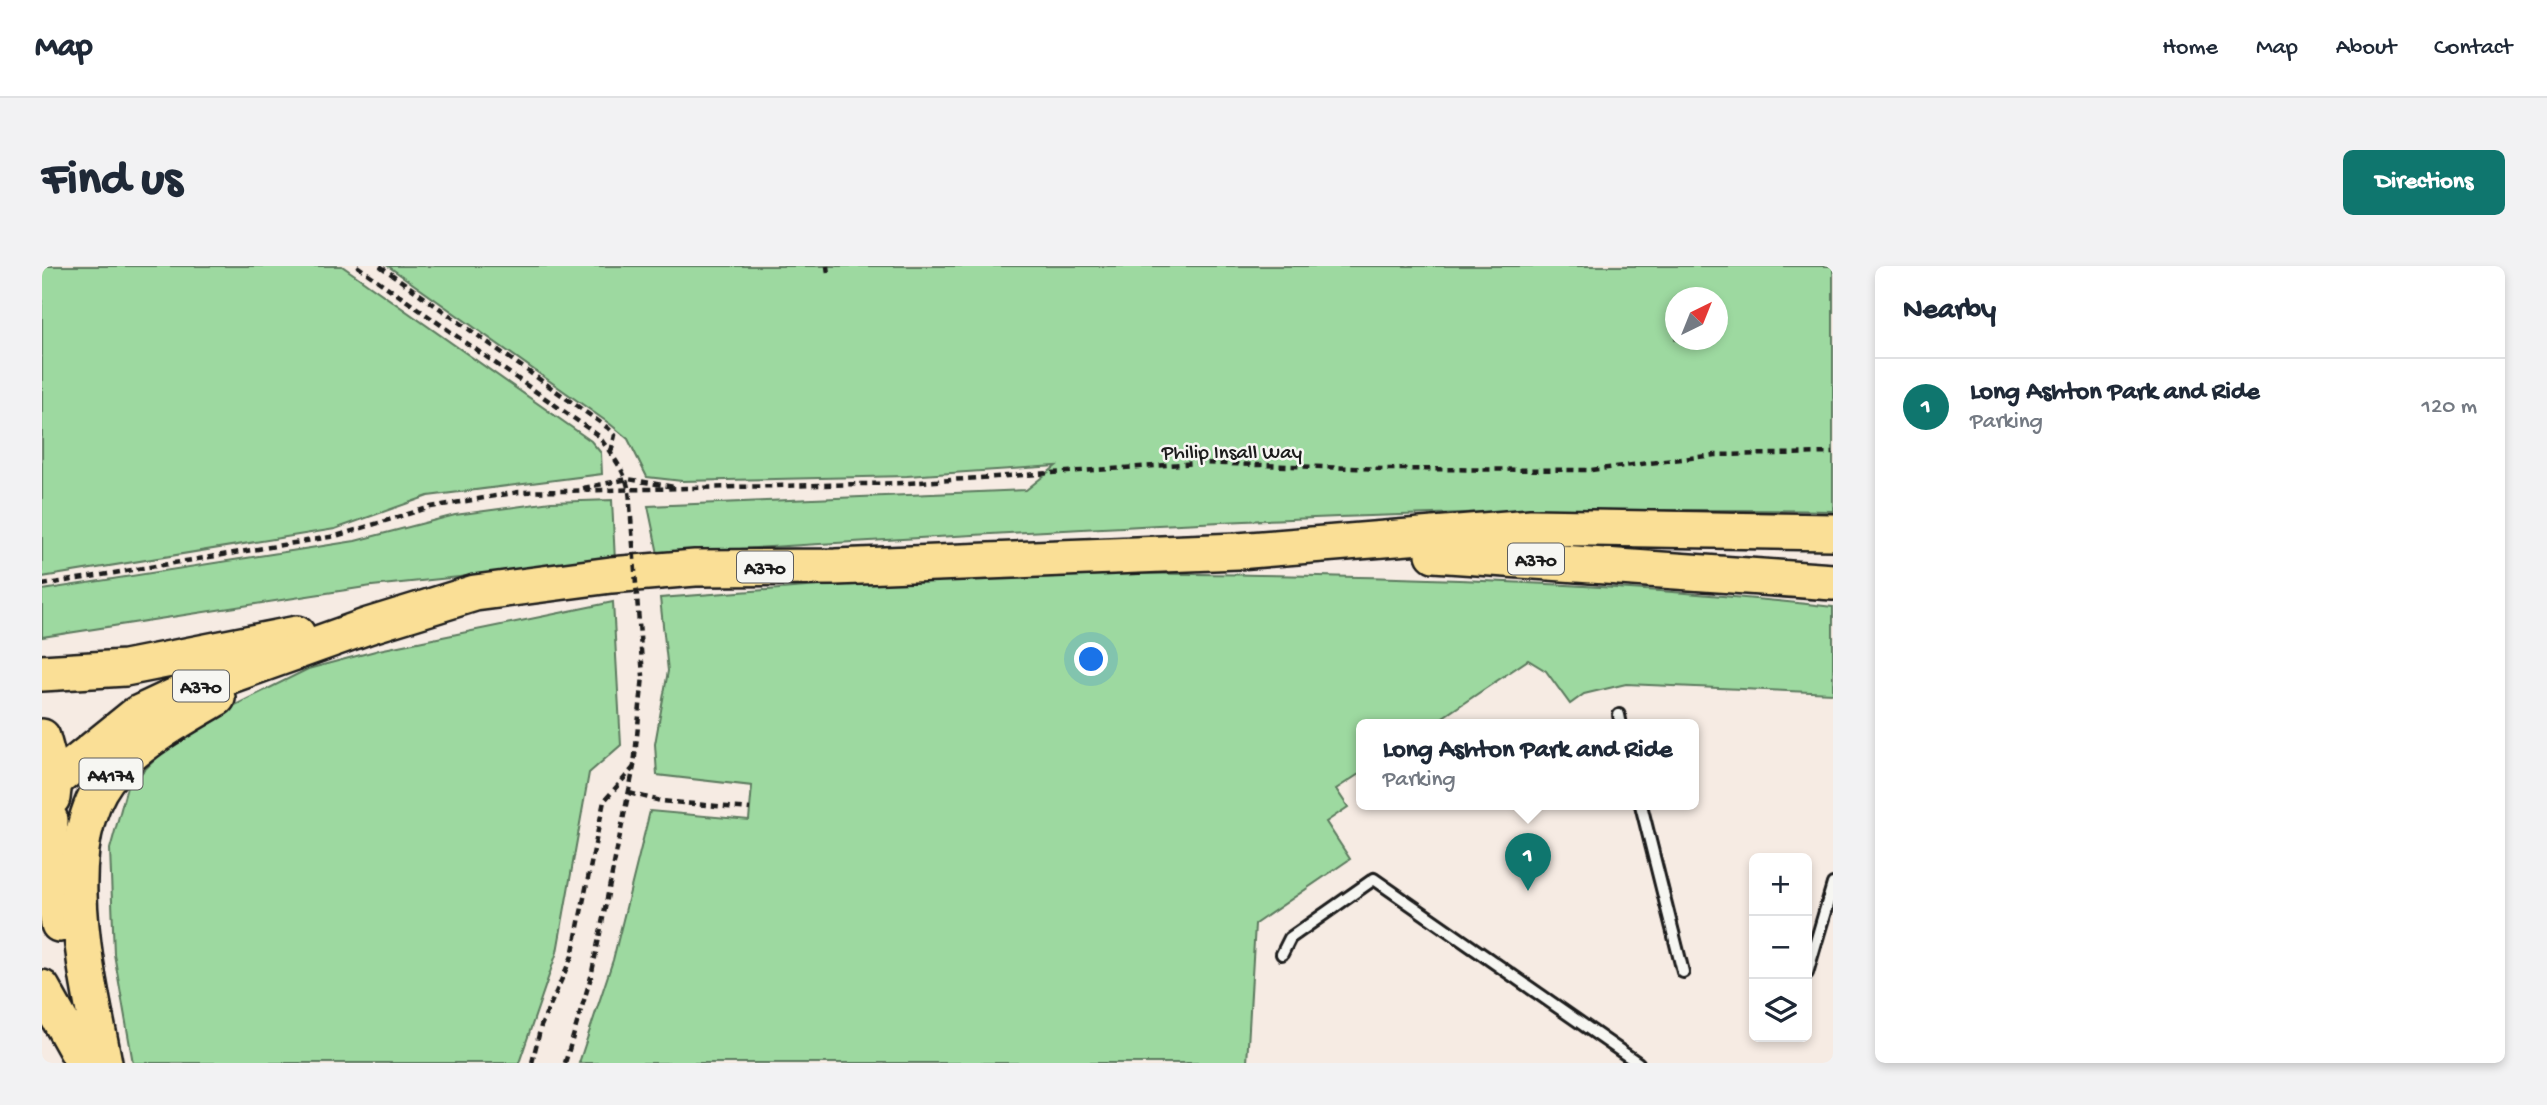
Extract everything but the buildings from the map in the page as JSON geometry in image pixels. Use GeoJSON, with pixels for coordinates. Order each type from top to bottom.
{"type":"FeatureCollection","features":[{"type":"Feature","properties":{"kind":"highway"},"geometry":{"type":"LineString","coordinates":[[1238,551],[1531,527],[1833,532]]}},
{"type":"Feature","properties":{"kind":"highway","name":"A370"},"geometry":{"type":"LineString","coordinates":[[54,781],[136,714],[186,691],[368,626],[475,593],[611,575],[695,568],[835,567],[1238,551],[1463,554],[1833,582]]}},
{"type":"Feature","properties":{"kind":"highway","name":"A370"},"geometry":{"type":"LineString","coordinates":[[42,673],[125,668],[286,636],[368,626]]}},
{"type":"Feature","properties":{"kind":"highway","name":"A4174"},"geometry":{"type":"LineString","coordinates":[[104,1063],[86,965],[76,878],[86,817],[114,770],[155,735],[222,695],[368,626]]}},
{"type":"Feature","properties":{"kind":"highway"},"geometry":{"type":"LineString","coordinates":[[42,737],[54,781],[46,829],[60,931],[98,1063]]}},
{"type":"Feature","properties":{"kind":"highway"},"geometry":{"type":"LineString","coordinates":[[42,988],[84,1063]]}},
{"type":"Feature","properties":{"kind":"lane"},"geometry":{"type":"LineString","coordinates":[[1642,810],[1683,972]]}},
{"type":"Feature","properties":{"kind":"lane"},"geometry":{"type":"LineString","coordinates":[[1282,954],[1290,939],[1374,879],[1639,1063]]}},
{"type":"Feature","properties":{"kind":"lane"},"geometry":{"type":"LineString","coordinates":[[1812,956],[1833,884]]}},
{"type":"Feature","properties":{"kind":"path"},"geometry":{"type":"LineString","coordinates":[[357,266],[599,436],[623,466],[628,479],[643,676],[635,766],[591,976],[565,1063]]}},
{"type":"Feature","properties":{"kind":"path"},"geometry":{"type":"LineString","coordinates":[[380,266],[608,428],[615,435],[610,453]]}},
{"type":"Feature","properties":{"kind":"path"},"geometry":{"type":"LineString","coordinates":[[827,266],[828,274]]}},
{"type":"Feature","properties":{"kind":"path","name":"Philip Insall Way"},"geometry":{"type":"LineString","coordinates":[[577,490],[908,483],[1197,463],[1383,469],[1591,470],[1715,454],[1833,453]]}},
{"type":"Feature","properties":{"kind":"path"},"geometry":{"type":"LineString","coordinates":[[42,585],[336,537],[444,505],[519,492],[577,490],[628,479],[682,488]]}},
{"type":"Feature","properties":{"kind":"path"},"geometry":{"type":"LineString","coordinates":[[532,1063],[541,1026],[572,956],[604,801],[635,766]]}},
{"type":"Feature","properties":{"kind":"path"},"geometry":{"type":"LineString","coordinates":[[629,793],[661,801],[750,809]]}},
{"type":"Feature","properties":{"kind":"green space"},"geometry":{"type":"Polygon","coordinates":[[[42,266],[342,266],[591,441],[601,453],[602,474],[428,496],[335,529],[42,577],[42,266]]]}},
{"type":"Feature","properties":{"kind":"green space"},"geometry":{"type":"Polygon","coordinates":[[[388,266],[1833,266],[1833,511],[1539,511],[1392,515],[1098,528],[658,554],[648,506],[1026,490],[1056,466],[907,476],[682,481],[647,477],[628,439],[388,266]]]}},
{"type":"Feature","properties":{"kind":"green space"},"geometry":{"type":"Polygon","coordinates":[[[612,500],[615,561],[372,586],[42,637],[42,590],[355,541],[455,515],[551,502],[612,500]]]}},
{"type":"Feature","properties":{"kind":"green space"},"geometry":{"type":"Polygon","coordinates":[[[1098,573],[1374,577],[1650,590],[1833,607],[1833,693],[1626,684],[1584,694],[1570,704],[1546,671],[1528,660],[1440,719],[1356,719],[1356,776],[1336,789],[1348,807],[1326,822],[1350,859],[1255,924],[1247,1063],[579,1063],[613,960],[650,811],[749,820],[752,786],[657,775],[655,744],[668,671],[660,598],[858,583],[1098,573]]]}},
{"type":"Feature","properties":{"kind":"green space"},"geometry":{"type":"Polygon","coordinates":[[[613,602],[621,745],[589,773],[557,952],[519,1063],[133,1063],[114,954],[110,849],[127,787],[171,744],[225,710],[308,669],[379,650],[613,602]]]}},
{"type":"Feature","properties":{"kind":"place","name":"Long Ashton Park and Ride"},"geometry":{"type":"Point","coordinates":[1528,891]}}]}
